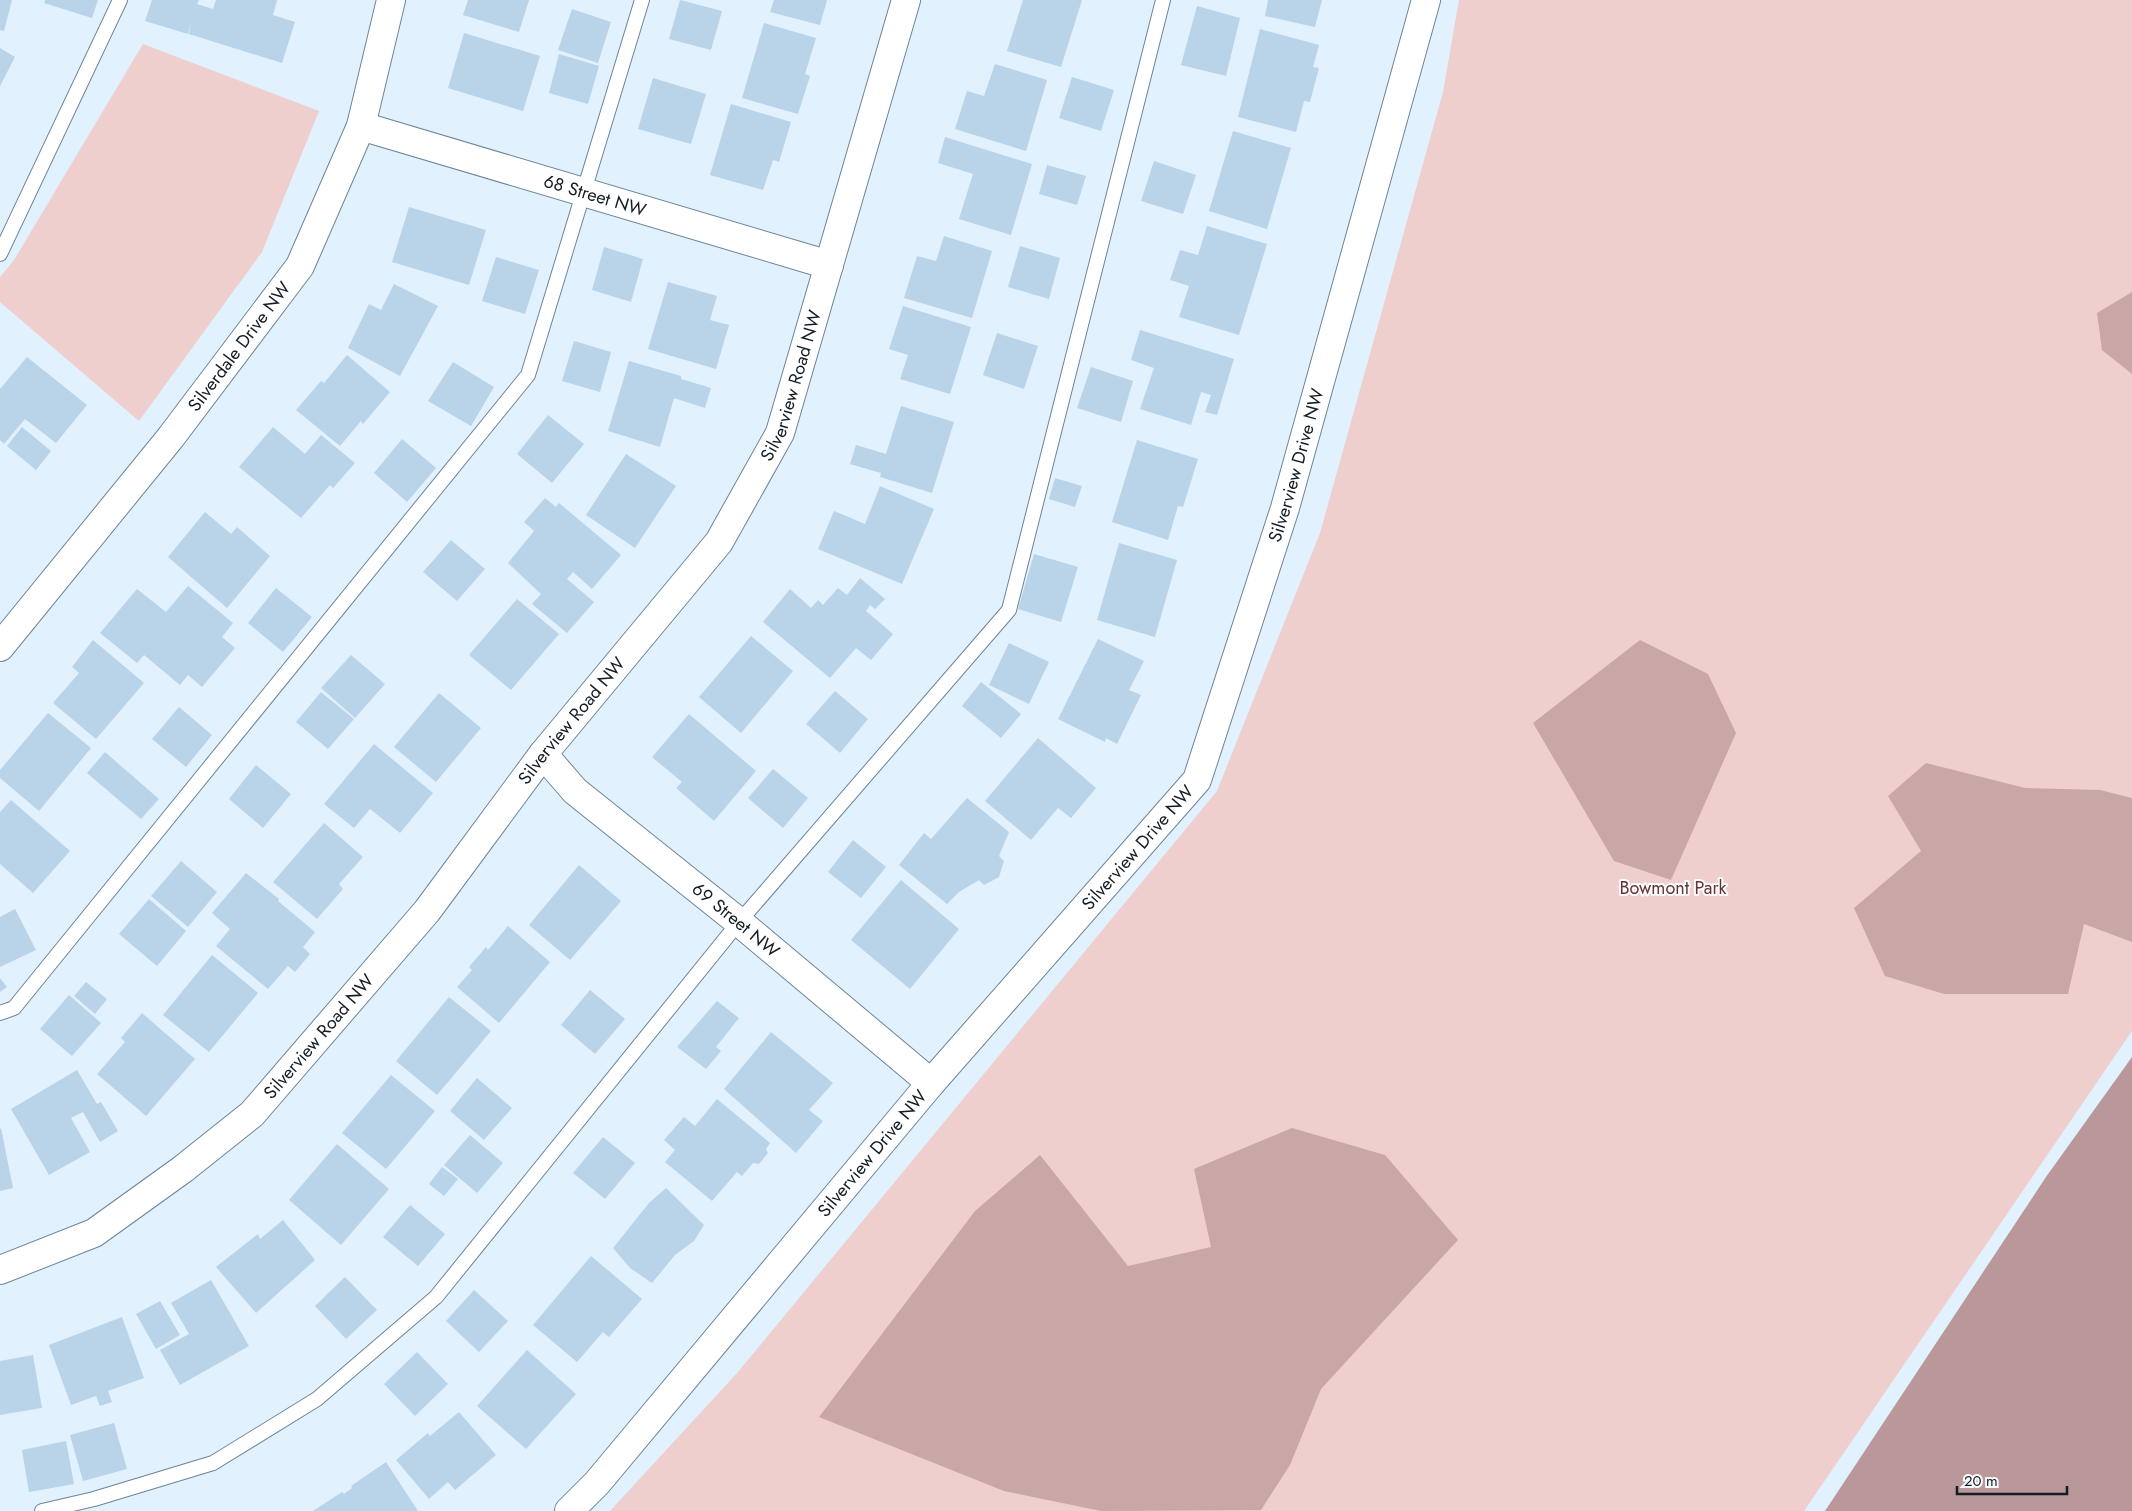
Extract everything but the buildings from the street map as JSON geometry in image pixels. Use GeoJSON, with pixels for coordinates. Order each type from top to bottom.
{"type":"FeatureCollection","features":[{"type":"Feature","properties":{"kind":"street","name":"Silverdale Drive NW"},"geometry":{"type":"LineString","coordinates":[[0,647],[160,451],[300,266],[361,126],[391,0]]}},
{"type":"Feature","properties":{"kind":"street","name":"Silverview Road NW"},"geometry":{"type":"LineString","coordinates":[[0,1270],[94,1233],[184,1170],[252,1114],[427,911],[544,754],[719,542],[780,433],[906,0]]}},
{"type":"Feature","properties":{"kind":"street","name":"Silverview Drive NW"},"geometry":{"type":"LineString","coordinates":[[568,1511],[597,1483],[932,1083],[1196,780],[1285,508],[1426,0]]}},
{"type":"Feature","properties":{"kind":"street","name":"68 Street NW"},"geometry":{"type":"LineString","coordinates":[[361,126],[829,264]]}},
{"type":"Feature","properties":{"kind":"street","name":"69 Street NW"},"geometry":{"type":"LineString","coordinates":[[544,754],[575,791],[739,922],[932,1083]]}},
{"type":"Feature","properties":{"kind":"lane"},"geometry":{"type":"LineString","coordinates":[[0,254],[120,0]]}},
{"type":"Feature","properties":{"kind":"lane"},"geometry":{"type":"LineString","coordinates":[[0,1013],[14,1008],[528,375],[642,0]]}},
{"type":"Feature","properties":{"kind":"lane"},"geometry":{"type":"LineString","coordinates":[[42,1511],[94,1499],[213,1463],[317,1399],[436,1297],[739,922],[1009,610],[1163,0]]}},
{"type":"Feature","properties":{"kind":"green space","name":"Bowmont Park"},"geometry":{"type":"Polygon","coordinates":[[[1459,0],[2132,0],[2132,1031],[1804,1511],[610,1511],[738,1372],[1217,791],[1320,533],[1443,92],[1459,0]]]}},
{"type":"Feature","properties":{"kind":"green space"},"geometry":{"type":"Polygon","coordinates":[[[143,44],[319,111],[262,252],[139,421],[0,302],[0,277],[14,260],[143,44]]]}},
{"type":"Feature","properties":{"kind":"shaded area"},"geometry":{"type":"Polygon","coordinates":[[[2132,292],[2132,374],[2102,350],[2097,313],[2132,292]]]}},
{"type":"Feature","properties":{"kind":"shaded area"},"geometry":{"type":"Polygon","coordinates":[[[1640,640],[1708,674],[1736,733],[1671,880],[1614,861],[1533,723],[1640,640]]]}},
{"type":"Feature","properties":{"kind":"shaded area"},"geometry":{"type":"Polygon","coordinates":[[[1926,763],[2025,788],[2100,790],[2132,798],[2132,942],[2084,924],[2068,994],[1944,994],[1885,976],[1854,908],[1921,851],[1888,796],[1926,763]]]}},
{"type":"Feature","properties":{"kind":"shaded area"},"geometry":{"type":"Polygon","coordinates":[[[2132,1057],[2132,1511],[1825,1511],[2046,1177],[2132,1057]]]}},
{"type":"Feature","properties":{"kind":"shaded area"},"geometry":{"type":"Polygon","coordinates":[[[1292,1128],[1385,1155],[1458,1240],[1321,1389],[1290,1465],[1261,1510],[1101,1511],[1004,1491],[819,1417],[975,1211],[1040,1155],[1128,1266],[1211,1247],[1194,1169],[1292,1128]]]}}]}
